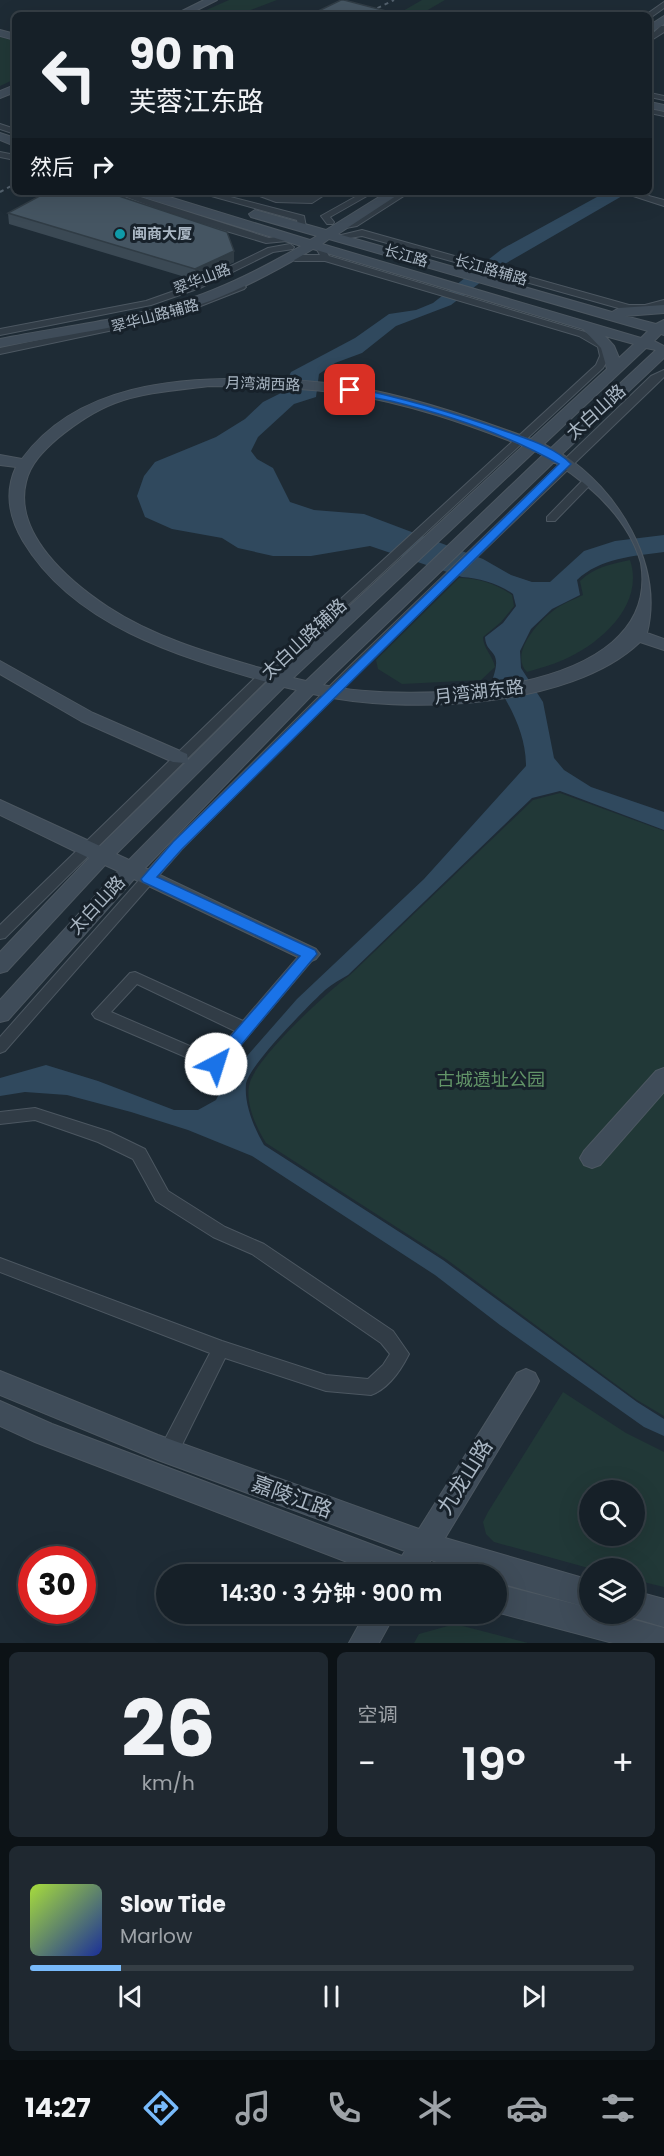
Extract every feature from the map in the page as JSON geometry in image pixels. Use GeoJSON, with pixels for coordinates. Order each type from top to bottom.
{"type":"FeatureCollection","features":[{"type":"Feature","properties":{"kind":"main road"},"geometry":{"type":"LineString","coordinates":[[185,12],[212,0]]}},
{"type":"Feature","properties":{"kind":"main road"},"geometry":{"type":"LineString","coordinates":[[652,28],[664,19]]}},
{"type":"Feature","properties":{"kind":"main road","name":"长江路"},"geometry":{"type":"LineString","coordinates":[[149,195],[303,248],[468,296],[579,323],[664,349]]}},
{"type":"Feature","properties":{"kind":"main road","name":"长江路"},"geometry":{"type":"LineString","coordinates":[[187,195],[325,226],[494,276],[595,311],[662,328]]}},
{"type":"Feature","properties":{"kind":"main road","name":"翠华山路"},"geometry":{"type":"LineString","coordinates":[[0,341],[166,311],[206,298],[258,274],[303,248],[325,226],[376,195]]}},
{"type":"Feature","properties":{"kind":"main road","name":"翠华山路"},"geometry":{"type":"LineString","coordinates":[[325,226],[390,195]]}},
{"type":"Feature","properties":{"kind":"main road"},"geometry":{"type":"LineString","coordinates":[[595,311],[664,309]]}},
{"type":"Feature","properties":{"kind":"main road"},"geometry":{"type":"LineString","coordinates":[[579,323],[608,343],[614,358],[614,370]]}},
{"type":"Feature","properties":{"kind":"main road","name":"太白山路"},"geometry":{"type":"LineString","coordinates":[[0,965],[94,853],[272,678],[526,442],[662,328]]}},
{"type":"Feature","properties":{"kind":"main road","name":"太白山路"},"geometry":{"type":"LineString","coordinates":[[0,1014],[139,874],[310,687],[442,572],[455,548],[551,453],[664,349]]}},
{"type":"Feature","properties":{"kind":"main road"},"geometry":{"type":"LineString","coordinates":[[634,377],[664,371]]}},
{"type":"Feature","properties":{"kind":"main road","name":"月湾湖西路"},"geometry":{"type":"LineString","coordinates":[[310,687],[272,678],[169,644],[117,620],[73,591],[32,544],[21,518],[16,491],[25,464],[56,430],[98,405],[151,390],[198,384],[282,384],[324,387],[393,399],[458,418],[551,453]]}},
{"type":"Feature","properties":{"kind":"main road","name":"月湾湖东路"},"geometry":{"type":"LineString","coordinates":[[310,687],[331,693],[406,699],[495,694],[571,675],[625,647],[647,620],[654,587],[649,560],[637,534],[615,505],[551,453]]}},
{"type":"Feature","properties":{"kind":"main road"},"geometry":{"type":"LineString","coordinates":[[0,460],[25,464]]}},
{"type":"Feature","properties":{"kind":"main road"},"geometry":{"type":"LineString","coordinates":[[637,635],[664,645]]}},
{"type":"Feature","properties":{"kind":"main road"},"geometry":{"type":"LineString","coordinates":[[0,666],[26,685],[105,727],[180,758]]}},
{"type":"Feature","properties":{"kind":"main road"},"geometry":{"type":"LineString","coordinates":[[0,807],[309,954]]}},
{"type":"Feature","properties":{"kind":"main road"},"geometry":{"type":"LineString","coordinates":[[592,1158],[664,1077]]}},
{"type":"Feature","properties":{"kind":"main road","name":"九龙山路"},"geometry":{"type":"LineString","coordinates":[[415,1564],[424,1544],[526,1381]]}},
{"type":"Feature","properties":{"kind":"main road","name":"嘉陵江路"},"geometry":{"type":"LineString","coordinates":[[0,1383],[169,1451],[424,1544],[522,1578],[579,1591]]}},
{"type":"Feature","properties":{"kind":"main road","name":"嘉陵江路"},"geometry":{"type":"LineString","coordinates":[[0,1413],[44,1433],[384,1564]]}},
{"type":"Feature","properties":{"kind":"main road"},"geometry":{"type":"LineString","coordinates":[[507,1601],[664,1641]]}},
{"type":"Feature","properties":{"kind":"main road"},"geometry":{"type":"LineString","coordinates":[[645,1608],[664,1612]]}},
{"type":"Feature","properties":{"kind":"main road"},"geometry":{"type":"LineString","coordinates":[[363,1643],[375,1624]]}},
{"type":"Feature","properties":{"kind":"street"},"geometry":{"type":"LineString","coordinates":[[652,13],[664,4]]}},
{"type":"Feature","properties":{"kind":"street"},"geometry":{"type":"LineString","coordinates":[[652,37],[664,28]]}},
{"type":"Feature","properties":{"kind":"street"},"geometry":{"type":"LineString","coordinates":[[126,195],[270,245]]}},
{"type":"Feature","properties":{"kind":"street","name":"长江路辅路"},"geometry":{"type":"LineString","coordinates":[[212,195],[325,226],[362,233],[473,270]]}},
{"type":"Feature","properties":{"kind":"street"},"geometry":{"type":"LineString","coordinates":[[263,195],[276,199],[312,200],[320,195]]}},
{"type":"Feature","properties":{"kind":"street"},"geometry":{"type":"LineString","coordinates":[[325,226],[366,195]]}},
{"type":"Feature","properties":{"kind":"street"},"geometry":{"type":"LineString","coordinates":[[325,226],[399,195]]}},
{"type":"Feature","properties":{"kind":"street"},"geometry":{"type":"LineString","coordinates":[[635,195],[664,203]]}},
{"type":"Feature","properties":{"kind":"street"},"geometry":{"type":"LineString","coordinates":[[325,226],[362,233]]}},
{"type":"Feature","properties":{"kind":"street","name":"翠华山路辅路"},"geometry":{"type":"LineString","coordinates":[[0,332],[148,303],[197,286],[270,245],[303,248]]}},
{"type":"Feature","properties":{"kind":"street","name":"翠华山路辅路"},"geometry":{"type":"LineString","coordinates":[[0,351],[166,316],[224,295],[303,248]]}},
{"type":"Feature","properties":{"kind":"street","name":"长江路辅路"},"geometry":{"type":"LineString","coordinates":[[494,276],[629,308],[645,308],[664,303]]}},
{"type":"Feature","properties":{"kind":"street","name":"长江路辅路"},"geometry":{"type":"LineString","coordinates":[[468,296],[582,334],[602,346],[605,357],[600,366],[526,442]]}},
{"type":"Feature","properties":{"kind":"street"},"geometry":{"type":"LineString","coordinates":[[0,1047],[139,874],[177,846],[331,693],[442,572],[472,554],[664,371]]}},
{"type":"Feature","properties":{"kind":"street"},"geometry":{"type":"LineString","coordinates":[[551,519],[588,481]]}},
{"type":"Feature","properties":{"kind":"street","name":"太白山路辅路"},"geometry":{"type":"LineString","coordinates":[[0,934],[94,853],[180,758],[272,678]]}},
{"type":"Feature","properties":{"kind":"street"},"geometry":{"type":"LineString","coordinates":[[246,1029],[135,977],[100,1014],[216,1064],[246,1029],[309,954]]}},
{"type":"Feature","properties":{"kind":"street"},"geometry":{"type":"LineString","coordinates":[[0,1118],[35,1114],[104,1137],[139,1154],[162,1196],[219,1232],[258,1249],[387,1336],[400,1353],[389,1371],[371,1387],[326,1383],[221,1349],[0,1264]]}},
{"type":"Feature","properties":{"kind":"street"},"geometry":{"type":"LineString","coordinates":[[169,1451],[221,1349]]}},
{"type":"Feature","properties":{"kind":"green space"},"geometry":{"type":"Polygon","coordinates":[[[229,0],[277,0],[245,12],[202,12],[229,0]]]}},
{"type":"Feature","properties":{"kind":"green space"},"geometry":{"type":"Polygon","coordinates":[[[422,0],[445,0],[424,12],[401,12],[422,0]]]}},
{"type":"Feature","properties":{"kind":"green space"},"geometry":{"type":"Polygon","coordinates":[[[0,37],[12,40],[12,80],[0,86],[0,37]]]}},
{"type":"Feature","properties":{"kind":"green space"},"geometry":{"type":"Polygon","coordinates":[[[630,560],[633,577],[631,592],[616,621],[591,644],[577,653],[559,662],[527,672],[522,665],[521,656],[533,630],[560,606],[583,595],[580,581],[585,576],[604,567],[630,560]]]}},
{"type":"Feature","properties":{"kind":"green space"},"geometry":{"type":"Polygon","coordinates":[[[459,578],[487,582],[512,595],[514,606],[501,622],[483,637],[495,667],[481,680],[402,684],[378,669],[376,660],[459,578]]]}},
{"type":"Feature","properties":{"kind":"green space","name":"古城遗址公园"},"geometry":{"type":"Polygon","coordinates":[[[560,793],[664,831],[664,1416],[637,1400],[446,1259],[266,1143],[255,1122],[250,1105],[250,1082],[256,1070],[294,1025],[350,975],[533,800],[560,793]]]}},
{"type":"Feature","properties":{"kind":"green space"},"geometry":{"type":"Polygon","coordinates":[[[563,1392],[626,1433],[664,1452],[664,1587],[645,1582],[645,1558],[579,1558],[579,1565],[494,1542],[486,1534],[483,1522],[563,1392]]]}},
{"type":"Feature","properties":{"kind":"green space"},"geometry":{"type":"Polygon","coordinates":[[[455,1624],[528,1643],[414,1643],[419,1634],[455,1624]]]}},
{"type":"Feature","properties":{"kind":"water"},"geometry":{"type":"Polygon","coordinates":[[[601,195],[624,195],[503,265],[451,305],[396,326],[362,353],[335,363],[319,374],[316,397],[294,404],[258,437],[251,451],[257,459],[273,468],[290,502],[314,510],[364,514],[483,559],[511,575],[532,582],[550,582],[584,551],[615,541],[664,535],[664,552],[618,559],[596,567],[577,580],[580,595],[552,609],[531,629],[520,651],[521,668],[543,702],[554,758],[564,770],[591,787],[664,812],[664,830],[560,791],[532,798],[348,975],[328,988],[306,1008],[257,1063],[246,1084],[247,1100],[250,1116],[264,1145],[443,1260],[637,1402],[664,1419],[664,1436],[644,1427],[500,1325],[435,1275],[252,1156],[188,1130],[67,1095],[25,1092],[0,1096],[0,1078],[46,1065],[98,1081],[174,1110],[198,1110],[216,1100],[226,1080],[297,999],[424,879],[526,766],[520,731],[511,709],[493,678],[496,662],[485,637],[503,623],[516,606],[513,594],[489,582],[462,577],[370,546],[311,556],[273,556],[238,548],[222,538],[172,529],[145,517],[137,496],[144,476],[155,462],[216,437],[245,419],[263,402],[281,393],[291,372],[355,338],[389,314],[416,310],[433,303],[502,249],[601,195]]]}},
{"type":"Feature","properties":{"kind":"building"},"geometry":{"type":"Polygon","coordinates":[[[344,0],[390,12],[316,12],[344,0]]]}},
{"type":"Feature","properties":{"kind":"building","name":"闽商大厦"},"geometry":{"type":"Polygon","coordinates":[[[41,195],[116,195],[227,232],[234,251],[195,269],[8,213],[41,195]]]}},
{"type":"Feature","properties":{"kind":"railway"},"geometry":{"type":"LineString","coordinates":[[369,12],[394,0]]}},
{"type":"Feature","properties":{"kind":"railway"},"geometry":{"type":"LineString","coordinates":[[0,192],[12,186]]}},
{"type":"Feature","properties":{"kind":"place","name":"闽商大厦"},"geometry":{"type":"Point","coordinates":[120,234]}},
{"type":"Feature","properties":{"kind":"route"},"geometry":{"type":"LineString","coordinates":[[216,1064],[309,954],[148,879],[177,846],[355,668],[566,464],[551,453],[458,418],[393,399],[350,390]]}}]}
